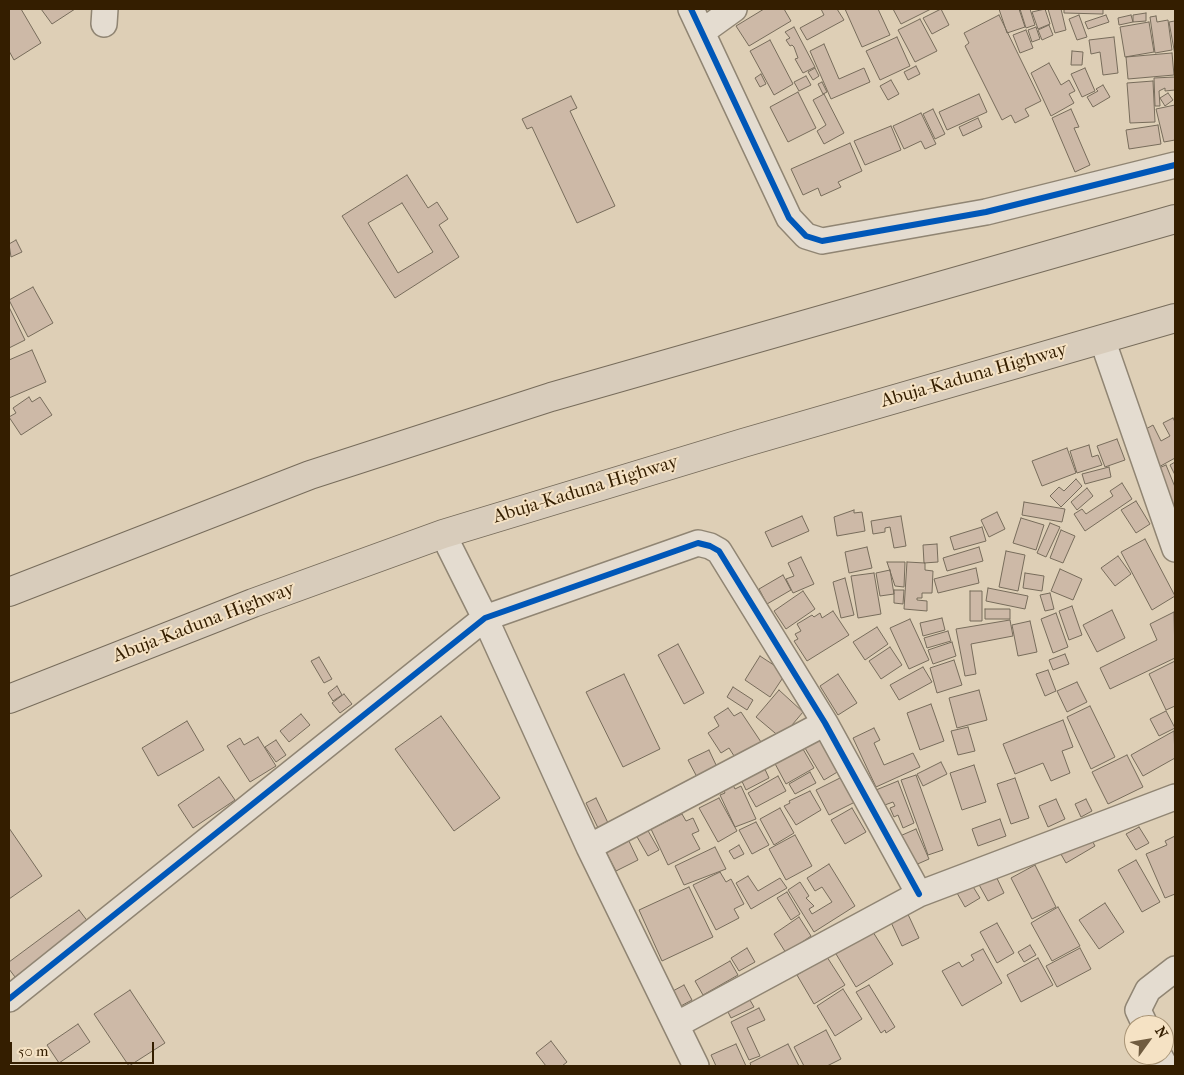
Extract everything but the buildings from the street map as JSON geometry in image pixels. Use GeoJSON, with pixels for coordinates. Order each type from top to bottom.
{"type":"FeatureCollection","features":[{"type":"Feature","properties":{"kind":"highway"},"geometry":{"type":"LineString","coordinates":[[9,592],[310,475],[552,397],[1175,219]]}},
{"type":"Feature","properties":{"kind":"highway","name":"Abuja-Kaduna Highway"},"geometry":{"type":"LineString","coordinates":[[9,699],[253,603],[443,534],[743,443],[1175,318]]}},
{"type":"Feature","properties":{"kind":"street"},"geometry":{"type":"LineString","coordinates":[[691,9],[788,218],[806,236],[822,241],[986,212],[1175,165]]}},
{"type":"Feature","properties":{"kind":"street"},"geometry":{"type":"LineString","coordinates":[[702,32],[734,9]]}},
{"type":"Feature","properties":{"kind":"street"},"geometry":{"type":"LineString","coordinates":[[1102,339],[1175,549]]}},
{"type":"Feature","properties":{"kind":"street"},"geometry":{"type":"LineString","coordinates":[[443,534],[485,618],[589,847],[696,1066]]}},
{"type":"Feature","properties":{"kind":"street"},"geometry":{"type":"LineString","coordinates":[[9,999],[485,618],[698,543],[719,551],[826,723],[919,894]]}},
{"type":"Feature","properties":{"kind":"street"},"geometry":{"type":"LineString","coordinates":[[589,847],[826,723]]}},
{"type":"Feature","properties":{"kind":"street"},"geometry":{"type":"LineString","coordinates":[[676,1025],[919,894],[1175,796]]}},
{"type":"Feature","properties":{"kind":"street"},"geometry":{"type":"LineString","coordinates":[[1140,1015],[1138,1010],[1148,990],[1175,969]]}},
{"type":"Feature","properties":{"kind":"cycle path"},"geometry":{"type":"LineString","coordinates":[[691,9],[789,218],[806,236],[822,241],[986,212],[1175,165]]}},
{"type":"Feature","properties":{"kind":"cycle path"},"geometry":{"type":"LineString","coordinates":[[9,999],[485,618],[698,543],[719,551],[825,723],[919,894]]}}]}
